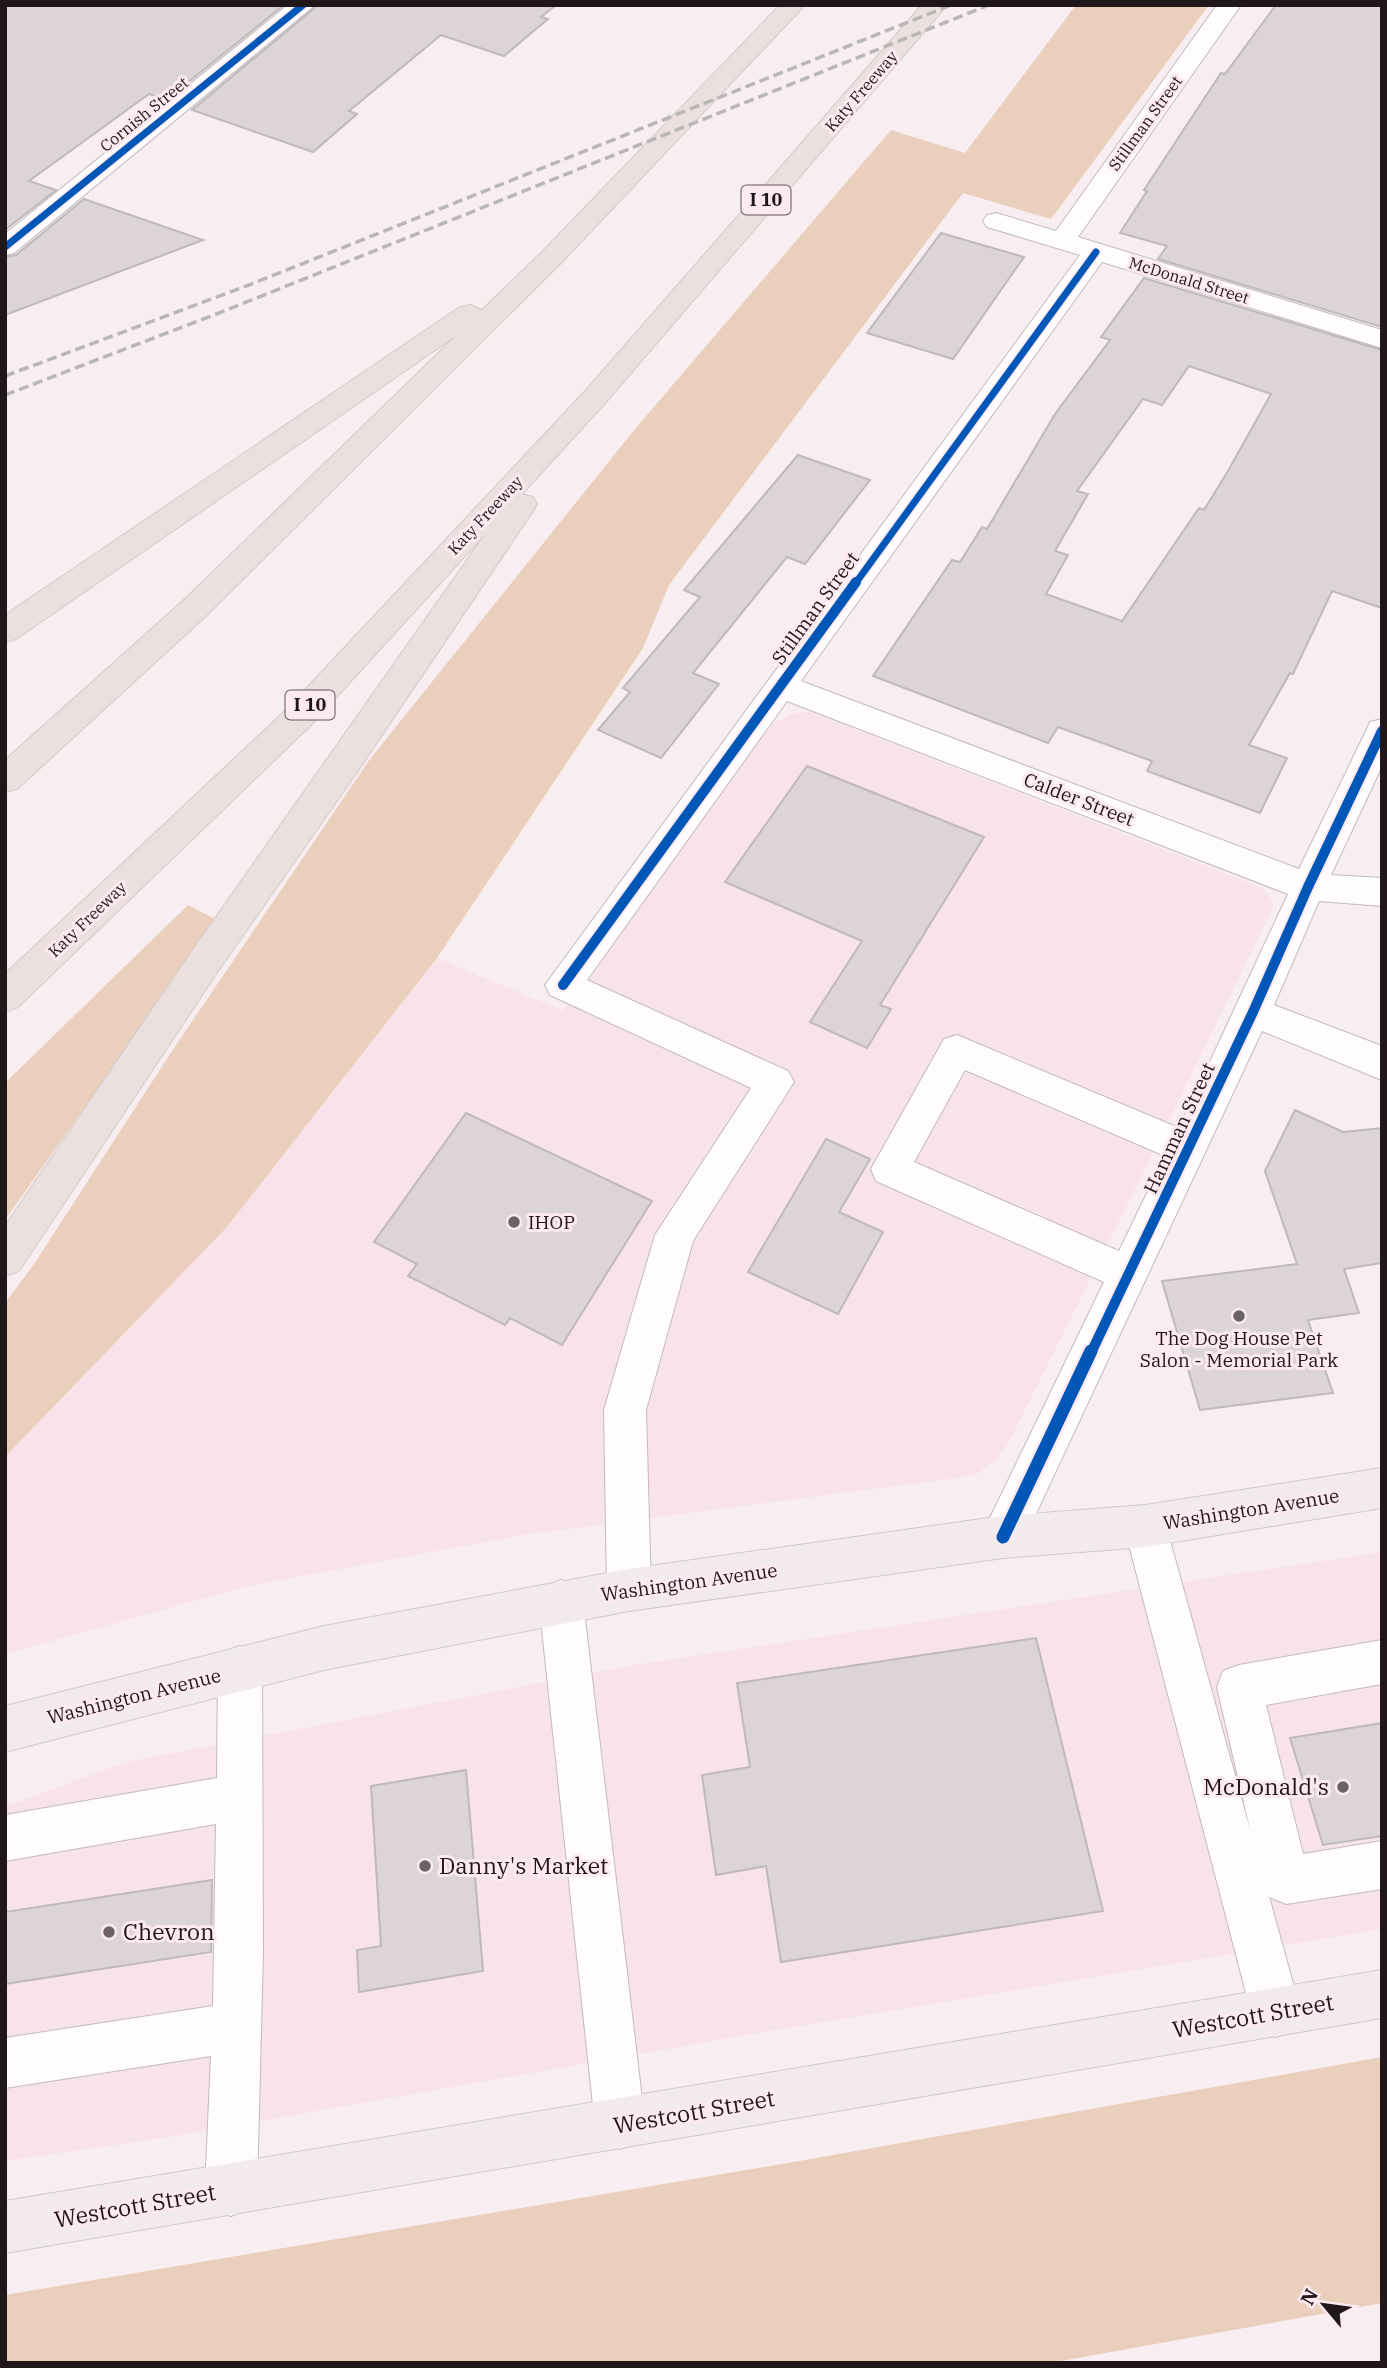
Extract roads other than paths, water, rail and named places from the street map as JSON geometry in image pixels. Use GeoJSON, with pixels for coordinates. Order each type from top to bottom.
{"type":"FeatureCollection","features":[{"type":"Feature","properties":{"kind":"highway"},"geometry":{"type":"LineString","coordinates":[[5,780],[196,607],[553,256],[793,5]]}},
{"type":"Feature","properties":{"kind":"highway","name":"Katy Freeway"},"geometry":{"type":"LineString","coordinates":[[5,997],[298,718],[597,395],[935,5]]}},
{"type":"Feature","properties":{"kind":"highway"},"geometry":{"type":"LineString","coordinates":[[5,631],[553,256]]}},
{"type":"Feature","properties":{"kind":"highway"},"geometry":{"type":"LineString","coordinates":[[5,1259],[203,964],[343,766],[597,395]]}},
{"type":"Feature","properties":{"kind":"main road","name":"Washington Avenue"},"geometry":{"type":"LineString","coordinates":[[5,1729],[324,1648],[629,1590],[1003,1537],[1145,1526],[1382,1488]]}},
{"type":"Feature","properties":{"kind":"main road","name":"Westcott Street"},"geometry":{"type":"LineString","coordinates":[[5,2227],[1382,1994]]}},
{"type":"Feature","properties":{"kind":"street","name":"Cornish Street"},"geometry":{"type":"LineString","coordinates":[[5,247],[303,5]]}},
{"type":"Feature","properties":{"kind":"street","name":"Stillman Street"},"geometry":{"type":"LineString","coordinates":[[1062,241],[1229,5]]}},
{"type":"Feature","properties":{"kind":"street","name":"McDonald Street"},"geometry":{"type":"LineString","coordinates":[[996,221],[1382,339]]}},
{"type":"Feature","properties":{"kind":"street","name":"Stillman Street"},"geometry":{"type":"LineString","coordinates":[[629,1590],[625,1410],[671,1248],[675,1235],[775,1082],[563,985],[1096,251]]}},
{"type":"Feature","properties":{"kind":"street","name":"Calder Street"},"geometry":{"type":"LineString","coordinates":[[780,686],[1308,887],[1382,892]]}},
{"type":"Feature","properties":{"kind":"street","name":"Hamman Street"},"geometry":{"type":"LineString","coordinates":[[1003,1537],[1253,1012],[1308,887],[1382,732]]}},
{"type":"Feature","properties":{"kind":"street"},"geometry":{"type":"LineString","coordinates":[[1253,1012],[1380,1062]]}},
{"type":"Feature","properties":{"kind":"street"},"geometry":{"type":"LineString","coordinates":[[1129,1274],[891,1169],[957,1050],[1188,1149]]}},
{"type":"Feature","properties":{"kind":"street"},"geometry":{"type":"LineString","coordinates":[[1145,1526],[1276,2012]]}},
{"type":"Feature","properties":{"kind":"street"},"geometry":{"type":"LineString","coordinates":[[561,1602],[620,2124]]}},
{"type":"Feature","properties":{"kind":"street"},"geometry":{"type":"LineString","coordinates":[[1382,1662],[1239,1687],[1286,1880],[1382,1865]]}},
{"type":"Feature","properties":{"kind":"street"},"geometry":{"type":"LineString","coordinates":[[231,2190],[236,2027],[240,1668]]}},
{"type":"Feature","properties":{"kind":"street"},"geometry":{"type":"LineString","coordinates":[[5,1838],[239,1797]]}},
{"type":"Feature","properties":{"kind":"street"},"geometry":{"type":"LineString","coordinates":[[5,2063],[236,2027]]}},
{"type":"Feature","properties":{"kind":"railway"},"geometry":{"type":"LineString","coordinates":[[5,376],[249,285],[951,5]]}},
{"type":"Feature","properties":{"kind":"railway"},"geometry":{"type":"LineString","coordinates":[[5,395],[219,313],[989,5]]}},
{"type":"Feature","properties":{"kind":"place","name":"IHOP"},"geometry":{"type":"Point","coordinates":[514,1222]}},
{"type":"Feature","properties":{"kind":"place","name":"The Dog House Pet Salon - Memorial Park"},"geometry":{"type":"Point","coordinates":[1239,1316]}},
{"type":"Feature","properties":{"kind":"place","name":"McDonald's"},"geometry":{"type":"Point","coordinates":[1343,1787]}},
{"type":"Feature","properties":{"kind":"place","name":"Danny's Market"},"geometry":{"type":"Point","coordinates":[425,1866]}},
{"type":"Feature","properties":{"kind":"place","name":"Chevron"},"geometry":{"type":"Point","coordinates":[109,1932]}}]}
